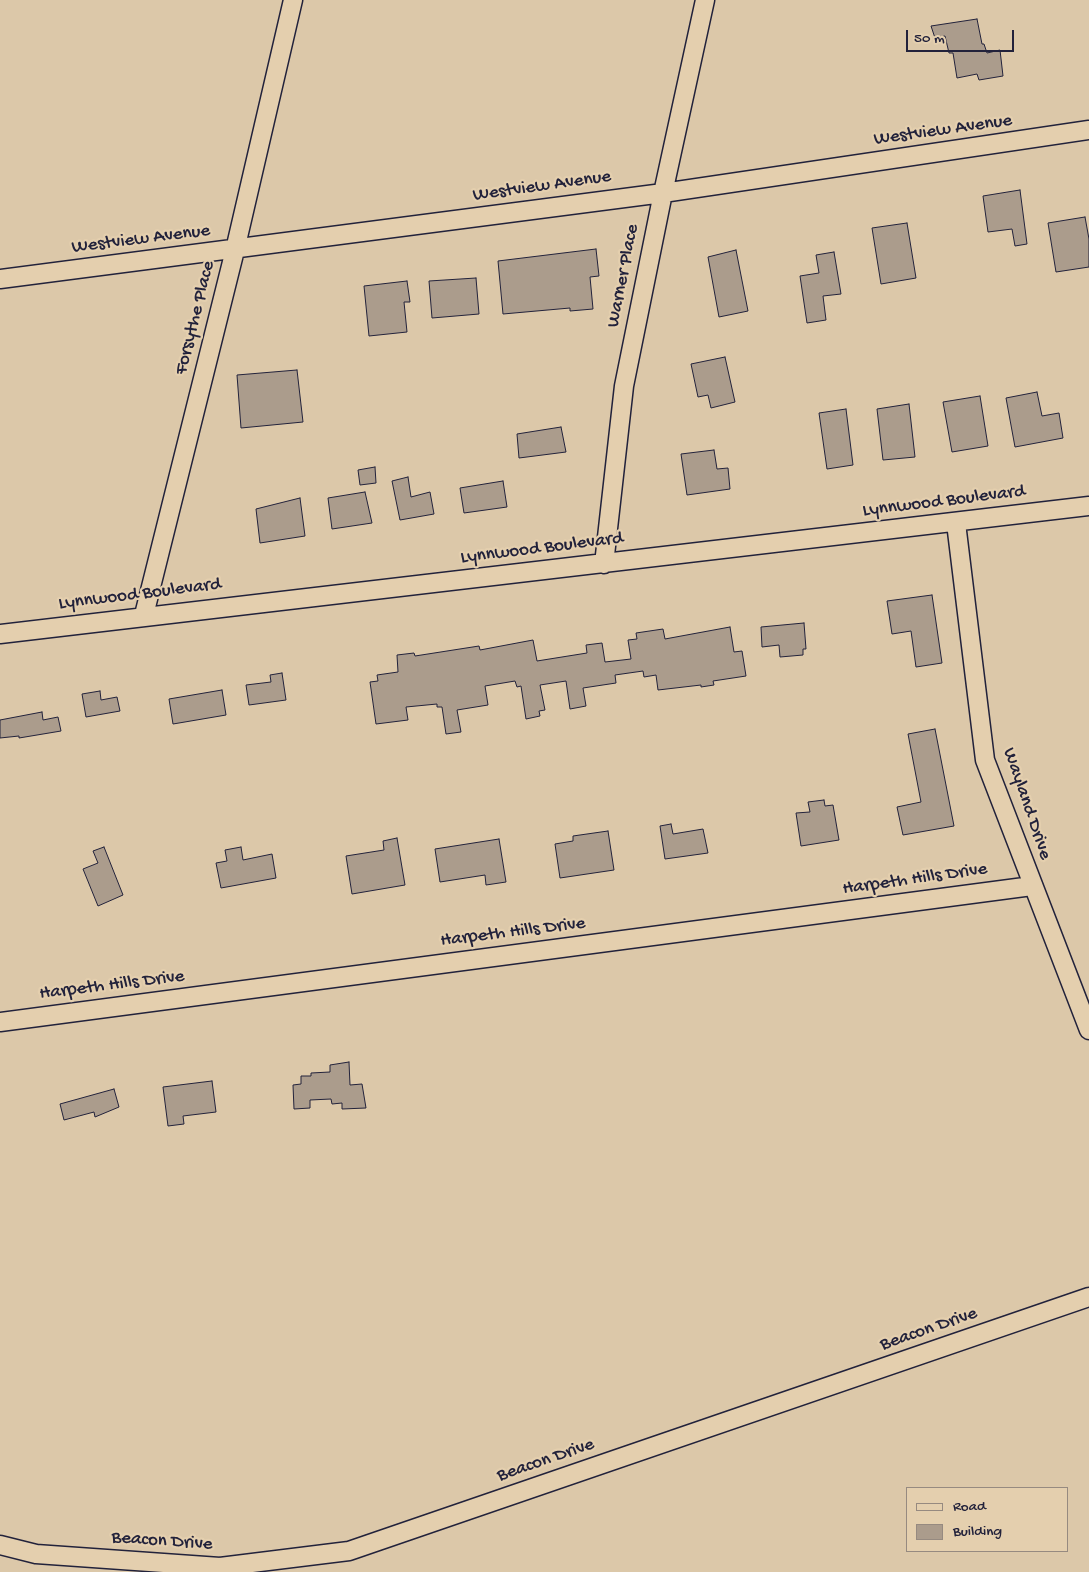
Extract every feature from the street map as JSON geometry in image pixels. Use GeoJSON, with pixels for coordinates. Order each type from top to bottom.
{"type":"FeatureCollection","features":[{"type":"Feature","properties":{"kind":"street","name":"Forsythe Place"},"geometry":{"type":"LineString","coordinates":[[144,615],[235,250],[293,0]]}},
{"type":"Feature","properties":{"kind":"street","name":"Warner Place"},"geometry":{"type":"LineString","coordinates":[[604,564],[624,386],[705,0]]}},
{"type":"Feature","properties":{"kind":"street","name":"Westview Avenue"},"geometry":{"type":"LineString","coordinates":[[0,278],[235,250],[663,193],[1089,130]]}},
{"type":"Feature","properties":{"kind":"street","name":"Lynnwood Boulevard"},"geometry":{"type":"LineString","coordinates":[[0,634],[144,615],[604,564],[1089,506]]}},
{"type":"Feature","properties":{"kind":"street","name":"Wayland Drive"},"geometry":{"type":"LineString","coordinates":[[956,523],[985,760],[1089,1030]]}},
{"type":"Feature","properties":{"kind":"street","name":"Harpeth Hills Drive"},"geometry":{"type":"LineString","coordinates":[[0,1022],[1032,886]]}},
{"type":"Feature","properties":{"kind":"street","name":"Beacon Drive"},"geometry":{"type":"LineString","coordinates":[[0,1545],[36,1554],[220,1567],[349,1551],[1089,1297]]}},
{"type":"Feature","properties":{"kind":"building"},"geometry":{"type":"Polygon","coordinates":[[[977,19],[982,44],[984,44],[987,53],[1000,50],[1003,76],[979,80],[977,74],[957,78],[953,53],[949,53],[945,36],[935,38],[931,26],[977,19]]]}},
{"type":"Feature","properties":{"kind":"building"},"geometry":{"type":"Polygon","coordinates":[[[1020,190],[1027,244],[1015,246],[1012,229],[988,232],[983,196],[1020,190]]]}},
{"type":"Feature","properties":{"kind":"building"},"geometry":{"type":"Polygon","coordinates":[[[1085,217],[1089,239],[1089,267],[1056,272],[1048,223],[1085,217]]]}},
{"type":"Feature","properties":{"kind":"building"},"geometry":{"type":"Polygon","coordinates":[[[907,223],[916,278],[881,284],[872,228],[907,223]]]}},
{"type":"Feature","properties":{"kind":"building"},"geometry":{"type":"Polygon","coordinates":[[[596,249],[599,276],[590,277],[593,309],[570,311],[570,308],[503,314],[498,261],[596,249]]]}},
{"type":"Feature","properties":{"kind":"building"},"geometry":{"type":"Polygon","coordinates":[[[736,250],[748,311],[719,317],[708,257],[736,250]]]}},
{"type":"Feature","properties":{"kind":"building"},"geometry":{"type":"Polygon","coordinates":[[[834,252],[841,294],[823,296],[826,320],[807,323],[800,276],[819,273],[816,255],[834,252]]]}},
{"type":"Feature","properties":{"kind":"building"},"geometry":{"type":"Polygon","coordinates":[[[476,278],[479,314],[432,318],[429,281],[476,278]]]}},
{"type":"Feature","properties":{"kind":"building"},"geometry":{"type":"Polygon","coordinates":[[[407,281],[410,302],[404,302],[407,332],[369,336],[364,286],[407,281]]]}},
{"type":"Feature","properties":{"kind":"building"},"geometry":{"type":"Polygon","coordinates":[[[725,357],[735,402],[711,408],[708,395],[698,397],[691,364],[725,357]]]}},
{"type":"Feature","properties":{"kind":"building"},"geometry":{"type":"Polygon","coordinates":[[[297,370],[303,422],[241,428],[237,375],[297,370]]]}},
{"type":"Feature","properties":{"kind":"building"},"geometry":{"type":"Polygon","coordinates":[[[1037,392],[1042,416],[1059,413],[1063,438],[1015,447],[1006,398],[1037,392]]]}},
{"type":"Feature","properties":{"kind":"building"},"geometry":{"type":"Polygon","coordinates":[[[980,396],[988,446],[952,452],[943,402],[980,396]]]}},
{"type":"Feature","properties":{"kind":"building"},"geometry":{"type":"Polygon","coordinates":[[[909,404],[915,457],[883,460],[877,409],[909,404]]]}},
{"type":"Feature","properties":{"kind":"building"},"geometry":{"type":"Polygon","coordinates":[[[846,409],[853,465],[827,469],[819,413],[846,409]]]}},
{"type":"Feature","properties":{"kind":"building"},"geometry":{"type":"Polygon","coordinates":[[[561,427],[566,452],[519,458],[517,434],[561,427]]]}},
{"type":"Feature","properties":{"kind":"building"},"geometry":{"type":"Polygon","coordinates":[[[714,450],[717,469],[728,468],[730,489],[687,495],[681,454],[714,450]]]}},
{"type":"Feature","properties":{"kind":"building"},"geometry":{"type":"Polygon","coordinates":[[[375,467],[376,483],[360,485],[358,470],[375,467]]]}},
{"type":"Feature","properties":{"kind":"building"},"geometry":{"type":"Polygon","coordinates":[[[408,477],[411,497],[430,492],[434,514],[400,520],[392,481],[408,477]]]}},
{"type":"Feature","properties":{"kind":"building"},"geometry":{"type":"Polygon","coordinates":[[[503,481],[507,507],[464,513],[460,488],[503,481]]]}},
{"type":"Feature","properties":{"kind":"building"},"geometry":{"type":"Polygon","coordinates":[[[365,492],[372,523],[332,529],[328,498],[365,492]]]}},
{"type":"Feature","properties":{"kind":"building"},"geometry":{"type":"Polygon","coordinates":[[[300,498],[305,536],[260,543],[256,509],[300,498]]]}},
{"type":"Feature","properties":{"kind":"building"},"geometry":{"type":"Polygon","coordinates":[[[932,595],[942,663],[916,667],[911,631],[892,634],[887,601],[932,595]]]}},
{"type":"Feature","properties":{"kind":"building"},"geometry":{"type":"Polygon","coordinates":[[[804,623],[806,649],[803,649],[803,655],[780,657],[779,645],[762,647],[761,627],[804,623]]]}},
{"type":"Feature","properties":{"kind":"building"},"geometry":{"type":"Polygon","coordinates":[[[730,627],[734,652],[742,651],[746,676],[713,681],[714,685],[658,690],[656,675],[644,677],[643,671],[615,675],[616,683],[583,688],[586,706],[570,709],[566,681],[540,685],[545,710],[539,711],[540,716],[526,719],[521,686],[517,687],[515,681],[485,686],[488,705],[457,710],[461,732],[446,734],[442,707],[437,707],[437,704],[406,707],[408,720],[376,724],[370,682],[378,681],[377,675],[398,672],[397,655],[414,653],[415,656],[479,646],[480,650],[533,640],[537,661],[587,653],[586,645],[602,643],[605,662],[631,659],[628,640],[637,639],[636,633],[663,629],[665,639],[730,627]]]}},
{"type":"Feature","properties":{"kind":"building"},"geometry":{"type":"Polygon","coordinates":[[[282,673],[286,700],[249,705],[246,685],[271,682],[270,675],[282,673]]]}},
{"type":"Feature","properties":{"kind":"building"},"geometry":{"type":"Polygon","coordinates":[[[222,690],[226,715],[173,724],[169,699],[222,690]]]}},
{"type":"Feature","properties":{"kind":"building"},"geometry":{"type":"Polygon","coordinates":[[[100,691],[101,700],[117,697],[120,711],[86,717],[82,694],[100,691]]]}},
{"type":"Feature","properties":{"kind":"building"},"geometry":{"type":"Polygon","coordinates":[[[42,712],[43,720],[58,717],[61,731],[19,738],[19,736],[0,738],[0,720],[42,712]]]}},
{"type":"Feature","properties":{"kind":"building"},"geometry":{"type":"Polygon","coordinates":[[[935,729],[954,826],[903,835],[897,807],[921,802],[908,734],[935,729]]]}},
{"type":"Feature","properties":{"kind":"building"},"geometry":{"type":"Polygon","coordinates":[[[824,800],[825,806],[833,805],[839,840],[801,846],[796,813],[810,812],[808,802],[824,800]]]}},
{"type":"Feature","properties":{"kind":"building"},"geometry":{"type":"Polygon","coordinates":[[[671,824],[673,834],[703,829],[708,853],[665,859],[660,826],[671,824]]]}},
{"type":"Feature","properties":{"kind":"building"},"geometry":{"type":"Polygon","coordinates":[[[608,831],[614,870],[560,878],[555,844],[573,841],[573,836],[608,831]]]}},
{"type":"Feature","properties":{"kind":"building"},"geometry":{"type":"Polygon","coordinates":[[[397,838],[405,885],[352,894],[346,856],[384,850],[383,841],[397,838]]]}},
{"type":"Feature","properties":{"kind":"building"},"geometry":{"type":"Polygon","coordinates":[[[499,839],[506,882],[486,885],[485,875],[440,882],[435,849],[499,839]]]}},
{"type":"Feature","properties":{"kind":"building"},"geometry":{"type":"Polygon","coordinates":[[[104,847],[123,895],[98,906],[83,869],[98,863],[93,851],[104,847]]]}},
{"type":"Feature","properties":{"kind":"building"},"geometry":{"type":"Polygon","coordinates":[[[241,847],[243,860],[272,854],[276,878],[221,888],[216,863],[227,861],[225,850],[241,847]]]}},
{"type":"Feature","properties":{"kind":"building"},"geometry":{"type":"Polygon","coordinates":[[[349,1062],[350,1085],[362,1084],[366,1108],[342,1109],[342,1103],[332,1104],[331,1099],[310,1100],[310,1108],[294,1109],[293,1085],[301,1084],[301,1076],[311,1076],[311,1073],[330,1072],[330,1065],[349,1062]]]}},
{"type":"Feature","properties":{"kind":"building"},"geometry":{"type":"Polygon","coordinates":[[[212,1081],[216,1112],[183,1116],[184,1124],[168,1126],[163,1087],[212,1081]]]}},
{"type":"Feature","properties":{"kind":"building"},"geometry":{"type":"Polygon","coordinates":[[[114,1089],[119,1107],[95,1117],[94,1112],[64,1120],[60,1104],[114,1089]]]}}]}
